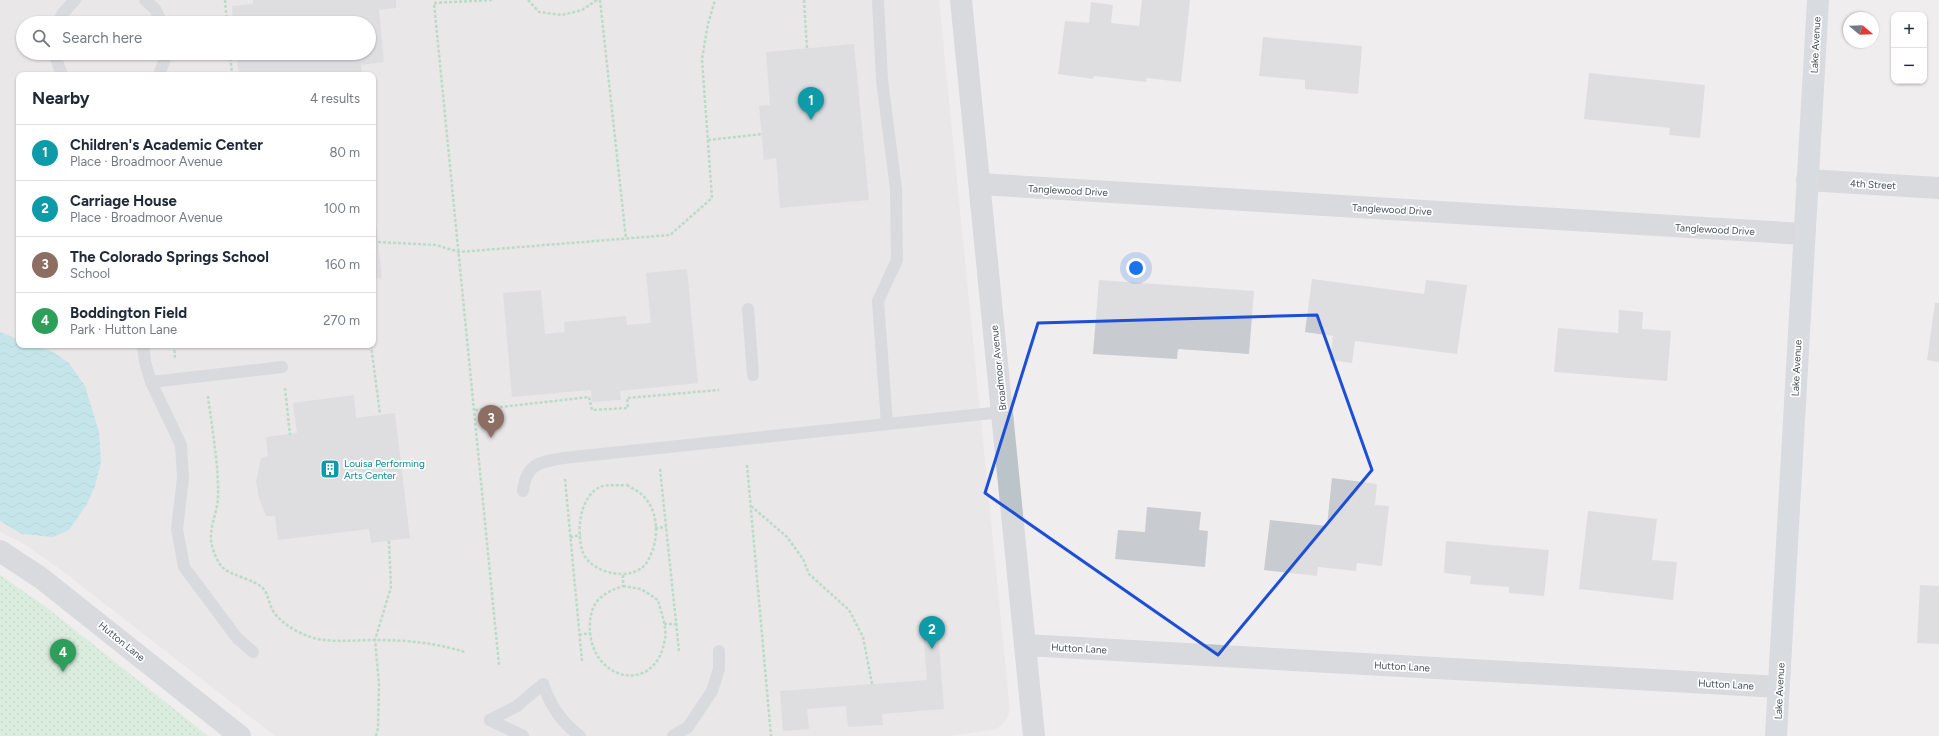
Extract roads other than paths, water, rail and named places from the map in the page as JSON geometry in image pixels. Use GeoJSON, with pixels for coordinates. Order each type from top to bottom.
{"type":"FeatureCollection","features":[{"type":"Feature","properties":{"kind":"main road","name":"Lake Avenue"},"geometry":{"type":"LineString","coordinates":[[1776,736],[1818,0]]}},
{"type":"Feature","properties":{"kind":"street","name":"Broadmoor Avenue"},"geometry":{"type":"LineString","coordinates":[[961,0],[1034,736]]}},
{"type":"Feature","properties":{"kind":"street","name":"4th Street"},"geometry":{"type":"LineString","coordinates":[[1807,180],[1939,188]]}},
{"type":"Feature","properties":{"kind":"street","name":"Tanglewood Drive"},"geometry":{"type":"LineString","coordinates":[[980,184],[1804,234]]}},
{"type":"Feature","properties":{"kind":"street","name":"Hutton Lane"},"geometry":{"type":"LineString","coordinates":[[0,551],[42,578],[240,736]]}},
{"type":"Feature","properties":{"kind":"street","name":"Hutton Lane"},"geometry":{"type":"LineString","coordinates":[[1025,645],[1779,687]]}},
{"type":"Feature","properties":{"kind":"lane"},"geometry":{"type":"LineString","coordinates":[[62,16],[75,0]]}},
{"type":"Feature","properties":{"kind":"lane"},"geometry":{"type":"LineString","coordinates":[[145,0],[155,9],[158,16]]}},
{"type":"Feature","properties":{"kind":"lane"},"geometry":{"type":"LineString","coordinates":[[878,0],[882,80],[896,197],[897,260],[878,301],[888,424]]}},
{"type":"Feature","properties":{"kind":"lane"},"geometry":{"type":"LineString","coordinates":[[57,60],[61,72]]}},
{"type":"Feature","properties":{"kind":"lane"},"geometry":{"type":"LineString","coordinates":[[160,72],[164,60]]}},
{"type":"Feature","properties":{"kind":"lane"},"geometry":{"type":"LineString","coordinates":[[748,309],[753,375]]}},
{"type":"Feature","properties":{"kind":"lane"},"geometry":{"type":"LineString","coordinates":[[143,348],[145,362],[151,382],[180,445],[184,478],[177,529],[184,567],[237,638],[253,652]]}},
{"type":"Feature","properties":{"kind":"lane"},"geometry":{"type":"LineString","coordinates":[[151,382],[282,367]]}},
{"type":"Feature","properties":{"kind":"lane"},"geometry":{"type":"LineString","coordinates":[[523,491],[524,479],[528,471],[537,464],[563,458],[1002,412]]}},
{"type":"Feature","properties":{"kind":"lane"},"geometry":{"type":"LineString","coordinates":[[674,736],[688,727],[712,691],[719,669],[719,651]]}},
{"type":"Feature","properties":{"kind":"lane"},"geometry":{"type":"LineString","coordinates":[[523,736],[490,720],[517,706],[542,684],[548,701],[569,728],[580,736]]}},
{"type":"Feature","properties":{"kind":"water"},"geometry":{"type":"Polygon","coordinates":[[[0,332],[16,339],[16,348],[43,348],[53,352],[69,363],[85,386],[99,432],[101,462],[95,486],[87,504],[69,530],[53,537],[22,534],[0,521],[0,332]]]}},
{"type":"Feature","properties":{"kind":"place","name":"Children's Academic Center"},"geometry":{"type":"Point","coordinates":[811,120]}},
{"type":"Feature","properties":{"kind":"place","name":"The Colorado Springs School"},"geometry":{"type":"Point","coordinates":[491,438]}},
{"type":"Feature","properties":{"kind":"place","name":"Louisa Performing Arts Center"},"geometry":{"type":"Point","coordinates":[330,469]}},
{"type":"Feature","properties":{"kind":"place","name":"Carriage House"},"geometry":{"type":"Point","coordinates":[932,649]}},
{"type":"Feature","properties":{"kind":"place","name":"Boddington Field"},"geometry":{"type":"Point","coordinates":[63,672]}}]}
